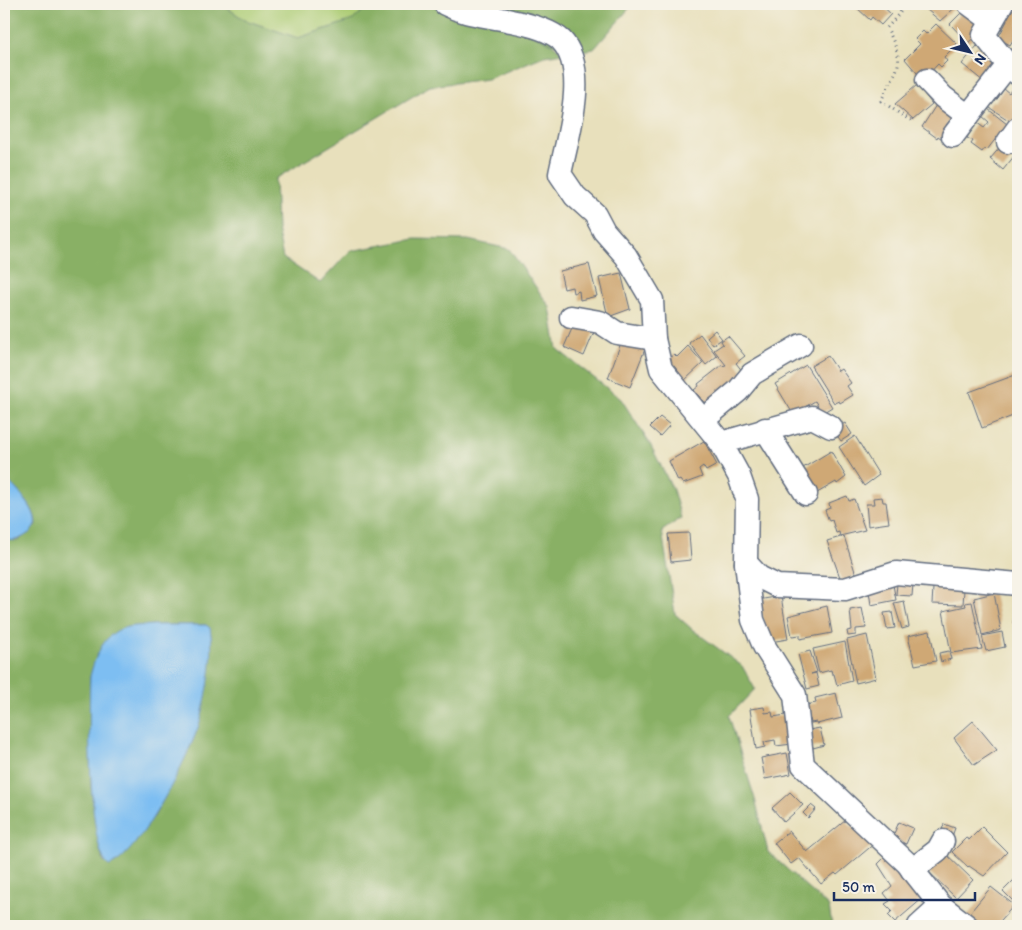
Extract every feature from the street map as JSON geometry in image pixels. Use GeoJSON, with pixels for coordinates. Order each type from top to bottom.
{"type":"FeatureCollection","features":[{"type":"Feature","properties":{"kind":"street"},"geometry":{"type":"LineString","coordinates":[[445,4],[462,13],[533,26],[560,40],[571,55],[576,88],[560,174],[575,196],[595,214],[604,231],[626,256],[652,300],[654,339],[661,369],[721,443],[747,499],[746,563],[753,620],[764,646],[795,695],[804,765],[912,870],[942,906],[967,926]]}},
{"type":"Feature","properties":{"kind":"street"},"geometry":{"type":"LineString","coordinates":[[953,136],[968,116],[1013,70],[984,35],[997,12],[969,4]]}},
{"type":"Feature","properties":{"kind":"street"},"geometry":{"type":"LineString","coordinates":[[927,80],[943,97],[968,116]]}},
{"type":"Feature","properties":{"kind":"street"},"geometry":{"type":"LineString","coordinates":[[571,317],[600,322],[617,333],[654,339]]}},
{"type":"Feature","properties":{"kind":"street"},"geometry":{"type":"LineString","coordinates":[[703,420],[738,391],[752,374],[801,345]]}},
{"type":"Feature","properties":{"kind":"street"},"geometry":{"type":"LineString","coordinates":[[721,443],[812,417],[831,427]]}},
{"type":"Feature","properties":{"kind":"street"},"geometry":{"type":"LineString","coordinates":[[765,429],[806,494]]}},
{"type":"Feature","properties":{"kind":"street"},"geometry":{"type":"LineString","coordinates":[[746,563],[759,577],[777,586],[845,588],[896,573],[1018,584]]}},
{"type":"Feature","properties":{"kind":"street"},"geometry":{"type":"LineString","coordinates":[[912,870],[938,850],[943,841]]}},
{"type":"Feature","properties":{"kind":"street"},"geometry":{"type":"LineString","coordinates":[[919,926],[942,906]]}},
{"type":"Feature","properties":{"kind":"path"},"geometry":{"type":"LineString","coordinates":[[907,4],[887,28],[899,51],[900,64],[881,101],[911,121]]}},
{"type":"Feature","properties":{"kind":"green space"},"geometry":{"type":"Polygon","coordinates":[[[4,4],[221,4],[245,20],[298,38],[353,20],[367,7],[362,4],[436,4],[532,30],[564,53],[544,56],[488,79],[430,86],[275,179],[277,228],[283,258],[320,283],[350,251],[415,239],[468,240],[509,249],[550,307],[557,349],[621,399],[650,444],[673,490],[681,518],[662,531],[675,614],[693,630],[742,666],[755,689],[729,716],[755,799],[768,852],[829,907],[832,926],[4,926],[4,540],[18,541],[36,525],[33,511],[29,505],[4,477],[4,4]],[[153,625],[122,628],[90,677],[91,787],[100,850],[104,863],[154,817],[192,743],[202,716],[209,670],[211,634],[206,625],[153,625]]]}},
{"type":"Feature","properties":{"kind":"green space"},"geometry":{"type":"Polygon","coordinates":[[[221,4],[362,4],[367,6],[353,20],[298,38],[245,20],[221,4]]]}},
{"type":"Feature","properties":{"kind":"green space"},"geometry":{"type":"Polygon","coordinates":[[[457,4],[633,4],[594,49],[574,52],[457,4]]]}},
{"type":"Feature","properties":{"kind":"water"},"geometry":{"type":"Polygon","coordinates":[[[4,477],[22,496],[33,512],[34,527],[20,539],[4,540],[4,477]]]}},
{"type":"Feature","properties":{"kind":"water"},"geometry":{"type":"Polygon","coordinates":[[[206,625],[210,628],[212,649],[206,694],[197,730],[164,799],[150,823],[135,843],[121,858],[109,866],[102,855],[93,807],[89,717],[90,677],[100,649],[115,632],[128,627],[206,625]]]}},
{"type":"Feature","properties":{"kind":"building"},"geometry":{"type":"Polygon","coordinates":[[[857,4],[880,4],[891,14],[881,25],[872,17],[870,20],[856,7],[859,5],[857,4]]]}},
{"type":"Feature","properties":{"kind":"building"},"geometry":{"type":"Polygon","coordinates":[[[930,4],[959,4],[940,21],[926,9],[930,4]]]}},
{"type":"Feature","properties":{"kind":"building"},"geometry":{"type":"Polygon","coordinates":[[[1011,7],[1018,11],[1018,43],[1013,40],[1010,45],[998,38],[1007,21],[1004,19],[1011,7]]]}},
{"type":"Feature","properties":{"kind":"building"},"geometry":{"type":"Polygon","coordinates":[[[966,8],[985,27],[968,43],[950,24],[966,8]]]}},
{"type":"Feature","properties":{"kind":"building"},"geometry":{"type":"Polygon","coordinates":[[[936,24],[957,44],[944,57],[947,61],[941,67],[938,64],[923,80],[905,59],[920,44],[915,39],[923,31],[926,34],[936,24]]]}},
{"type":"Feature","properties":{"kind":"building"},"geometry":{"type":"Polygon","coordinates":[[[977,46],[999,64],[984,82],[962,64],[977,46]]]}},
{"type":"Feature","properties":{"kind":"building"},"geometry":{"type":"Polygon","coordinates":[[[1016,84],[1018,86],[1018,117],[1013,123],[987,106],[993,100],[995,102],[1004,89],[1009,93],[1016,84]]]}},
{"type":"Feature","properties":{"kind":"building"},"geometry":{"type":"Polygon","coordinates":[[[917,85],[932,104],[913,120],[895,104],[917,85]]]}},
{"type":"Feature","properties":{"kind":"building"},"geometry":{"type":"Polygon","coordinates":[[[938,102],[955,115],[946,125],[951,128],[942,139],[938,136],[937,138],[922,127],[938,102]]]}},
{"type":"Feature","properties":{"kind":"building"},"geometry":{"type":"Polygon","coordinates":[[[988,109],[1012,128],[1000,139],[997,137],[987,150],[985,148],[982,152],[971,144],[973,141],[967,138],[976,122],[984,128],[989,122],[982,116],[988,109]]]}},
{"type":"Feature","properties":{"kind":"building"},"geometry":{"type":"Polygon","coordinates":[[[1002,145],[1015,155],[1003,170],[990,159],[1002,145]]]}},
{"type":"Feature","properties":{"kind":"building"},"geometry":{"type":"Polygon","coordinates":[[[589,264],[597,296],[580,300],[579,291],[573,293],[572,287],[564,289],[560,271],[589,264]]]}},
{"type":"Feature","properties":{"kind":"building"},"geometry":{"type":"Polygon","coordinates":[[[621,273],[630,309],[608,317],[599,278],[621,273]]]}},
{"type":"Feature","properties":{"kind":"building"},"geometry":{"type":"Polygon","coordinates":[[[574,324],[594,332],[584,356],[564,347],[574,324]]]}},
{"type":"Feature","properties":{"kind":"building"},"geometry":{"type":"Polygon","coordinates":[[[715,330],[722,339],[713,345],[707,337],[715,330]]]}},
{"type":"Feature","properties":{"kind":"building"},"geometry":{"type":"Polygon","coordinates":[[[700,334],[717,356],[706,365],[689,343],[700,334]]]}},
{"type":"Feature","properties":{"kind":"building"},"geometry":{"type":"Polygon","coordinates":[[[728,336],[745,356],[736,363],[743,372],[707,406],[694,390],[699,386],[698,384],[721,366],[726,365],[714,350],[723,344],[721,341],[728,336]]]}},
{"type":"Feature","properties":{"kind":"building"},"geometry":{"type":"Polygon","coordinates":[[[622,340],[645,349],[630,387],[608,378],[622,340]]]}},
{"type":"Feature","properties":{"kind":"building"},"geometry":{"type":"Polygon","coordinates":[[[688,346],[703,363],[683,382],[666,361],[674,354],[677,357],[688,346]]]}},
{"type":"Feature","properties":{"kind":"building"},"geometry":{"type":"Polygon","coordinates":[[[828,356],[838,371],[841,369],[851,383],[847,386],[853,395],[840,403],[839,401],[834,403],[811,366],[828,356]]]}},
{"type":"Feature","properties":{"kind":"building"},"geometry":{"type":"Polygon","coordinates":[[[806,365],[832,407],[822,413],[815,401],[793,414],[775,384],[806,365]]]}},
{"type":"Feature","properties":{"kind":"building"},"geometry":{"type":"Polygon","coordinates":[[[1018,374],[1018,414],[982,428],[969,392],[1018,374]]]}},
{"type":"Feature","properties":{"kind":"building"},"geometry":{"type":"Polygon","coordinates":[[[660,417],[670,425],[660,436],[650,427],[660,417]]]}},
{"type":"Feature","properties":{"kind":"building"},"geometry":{"type":"Polygon","coordinates":[[[845,423],[852,434],[841,441],[833,430],[845,423]]]}},
{"type":"Feature","properties":{"kind":"building"},"geometry":{"type":"Polygon","coordinates":[[[855,436],[879,475],[864,486],[839,447],[855,436]]]}},
{"type":"Feature","properties":{"kind":"building"},"geometry":{"type":"Polygon","coordinates":[[[704,441],[717,465],[706,471],[703,466],[699,469],[702,477],[683,484],[680,480],[678,481],[669,461],[704,441]]]}},
{"type":"Feature","properties":{"kind":"building"},"geometry":{"type":"Polygon","coordinates":[[[831,451],[846,477],[837,484],[836,482],[812,496],[798,471],[831,451]]]}},
{"type":"Feature","properties":{"kind":"building"},"geometry":{"type":"Polygon","coordinates":[[[847,496],[849,501],[854,499],[865,530],[840,536],[839,532],[836,533],[832,520],[829,521],[825,510],[830,508],[829,503],[847,496]]]}},
{"type":"Feature","properties":{"kind":"building"},"geometry":{"type":"Polygon","coordinates":[[[882,497],[883,502],[886,502],[889,523],[868,526],[866,504],[874,504],[873,498],[882,497]]]}},
{"type":"Feature","properties":{"kind":"building"},"geometry":{"type":"Polygon","coordinates":[[[689,533],[691,560],[671,562],[668,534],[689,533]]]}},
{"type":"Feature","properties":{"kind":"building"},"geometry":{"type":"Polygon","coordinates":[[[844,536],[856,575],[842,583],[827,541],[844,536]]]}},
{"type":"Feature","properties":{"kind":"building"},"geometry":{"type":"Polygon","coordinates":[[[892,580],[896,600],[871,605],[868,584],[892,580]]]}},
{"type":"Feature","properties":{"kind":"building"},"geometry":{"type":"Polygon","coordinates":[[[897,584],[913,584],[912,596],[896,595],[897,584]]]}},
{"type":"Feature","properties":{"kind":"building"},"geometry":{"type":"Polygon","coordinates":[[[933,588],[964,589],[963,605],[932,604],[933,588]]]}},
{"type":"Feature","properties":{"kind":"building"},"geometry":{"type":"Polygon","coordinates":[[[1018,592],[1018,624],[1013,623],[1018,592]]]}},
{"type":"Feature","properties":{"kind":"building"},"geometry":{"type":"Polygon","coordinates":[[[994,593],[1001,630],[982,635],[974,598],[994,593]]]}},
{"type":"Feature","properties":{"kind":"building"},"geometry":{"type":"Polygon","coordinates":[[[781,596],[788,639],[770,642],[758,600],[781,596]]]}},
{"type":"Feature","properties":{"kind":"building"},"geometry":{"type":"Polygon","coordinates":[[[904,601],[909,627],[902,629],[894,603],[904,601]]]}},
{"type":"Feature","properties":{"kind":"building"},"geometry":{"type":"Polygon","coordinates":[[[972,602],[982,649],[951,653],[943,611],[966,606],[965,603],[972,602]]]}},
{"type":"Feature","properties":{"kind":"building"},"geometry":{"type":"Polygon","coordinates":[[[827,606],[832,633],[800,639],[800,635],[792,636],[788,616],[827,606]]]}},
{"type":"Feature","properties":{"kind":"building"},"geometry":{"type":"Polygon","coordinates":[[[862,608],[866,628],[856,629],[856,635],[848,636],[847,631],[852,630],[850,610],[862,608]]]}},
{"type":"Feature","properties":{"kind":"building"},"geometry":{"type":"Polygon","coordinates":[[[892,612],[895,628],[887,629],[884,613],[892,612]]]}},
{"type":"Feature","properties":{"kind":"building"},"geometry":{"type":"Polygon","coordinates":[[[930,631],[936,661],[915,665],[908,636],[930,631]]]}},
{"type":"Feature","properties":{"kind":"building"},"geometry":{"type":"Polygon","coordinates":[[[1002,632],[1005,647],[986,651],[982,636],[1002,632]]]}},
{"type":"Feature","properties":{"kind":"building"},"geometry":{"type":"Polygon","coordinates":[[[867,635],[876,678],[856,683],[847,640],[867,635]]]}},
{"type":"Feature","properties":{"kind":"building"},"geometry":{"type":"Polygon","coordinates":[[[845,642],[852,681],[837,685],[831,670],[819,673],[813,649],[845,642]]]}},
{"type":"Feature","properties":{"kind":"building"},"geometry":{"type":"Polygon","coordinates":[[[810,651],[817,672],[811,674],[816,673],[819,686],[807,689],[798,654],[810,651]]]}},
{"type":"Feature","properties":{"kind":"building"},"geometry":{"type":"Polygon","coordinates":[[[949,651],[951,659],[941,662],[939,653],[949,651]]]}},
{"type":"Feature","properties":{"kind":"building"},"geometry":{"type":"Polygon","coordinates":[[[836,693],[842,718],[817,724],[816,722],[811,723],[810,719],[806,720],[806,705],[816,703],[815,698],[836,693]]]}},
{"type":"Feature","properties":{"kind":"building"},"geometry":{"type":"Polygon","coordinates":[[[764,707],[765,713],[772,712],[773,717],[786,715],[792,744],[776,746],[775,740],[764,742],[765,747],[756,749],[750,709],[764,707]]]}},
{"type":"Feature","properties":{"kind":"building"},"geometry":{"type":"Polygon","coordinates":[[[973,721],[997,750],[974,765],[954,738],[973,721]]]}},
{"type":"Feature","properties":{"kind":"building"},"geometry":{"type":"Polygon","coordinates":[[[820,728],[824,745],[813,748],[809,730],[820,728]]]}},
{"type":"Feature","properties":{"kind":"building"},"geometry":{"type":"Polygon","coordinates":[[[787,753],[791,774],[765,779],[761,758],[787,753]]]}},
{"type":"Feature","properties":{"kind":"building"},"geometry":{"type":"Polygon","coordinates":[[[790,792],[803,805],[784,822],[772,808],[790,792]]]}},
{"type":"Feature","properties":{"kind":"building"},"geometry":{"type":"Polygon","coordinates":[[[811,805],[816,809],[808,818],[803,813],[811,805]]]}},
{"type":"Feature","properties":{"kind":"building"},"geometry":{"type":"Polygon","coordinates":[[[846,820],[852,827],[856,824],[875,843],[837,875],[835,873],[821,884],[799,858],[791,864],[774,843],[789,831],[807,852],[846,820]]]}},
{"type":"Feature","properties":{"kind":"building"},"geometry":{"type":"Polygon","coordinates":[[[899,822],[913,828],[906,844],[892,838],[899,822]]]}},
{"type":"Feature","properties":{"kind":"building"},"geometry":{"type":"Polygon","coordinates":[[[944,824],[955,828],[950,842],[939,838],[944,824]]]}},
{"type":"Feature","properties":{"kind":"building"},"geometry":{"type":"Polygon","coordinates":[[[982,827],[1007,852],[984,876],[968,867],[952,852],[966,838],[969,840],[982,827]]]}},
{"type":"Feature","properties":{"kind":"building"},"geometry":{"type":"Polygon","coordinates":[[[942,850],[973,880],[956,898],[925,868],[942,850]]]}},
{"type":"Feature","properties":{"kind":"building"},"geometry":{"type":"Polygon","coordinates":[[[888,854],[923,898],[895,922],[888,915],[892,911],[885,904],[890,901],[884,893],[892,886],[878,864],[888,854]]]}},
{"type":"Feature","properties":{"kind":"building"},"geometry":{"type":"Polygon","coordinates":[[[1018,878],[1018,906],[1003,891],[1018,878]]]}},
{"type":"Feature","properties":{"kind":"building"},"geometry":{"type":"Polygon","coordinates":[[[991,887],[1014,905],[996,926],[980,926],[967,916],[991,887]]]}}]}
